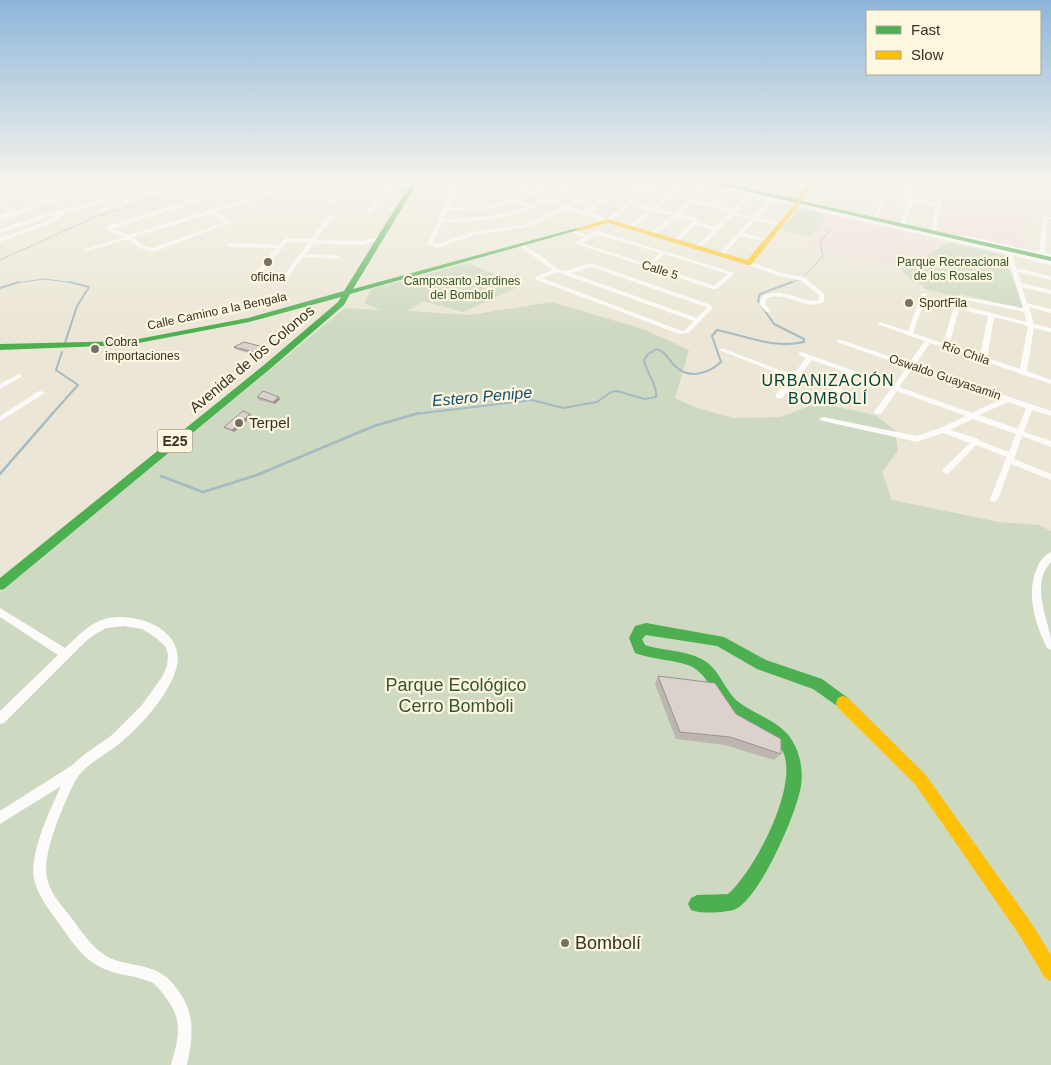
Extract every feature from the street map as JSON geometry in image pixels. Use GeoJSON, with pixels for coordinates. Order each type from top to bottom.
{"type":"FeatureCollection","features":[{"type":"Feature","properties":{"kind":"main road","name":"Avenida de los Colonos"},"geometry":{"type":"LineString","coordinates":[[0,585],[326,317],[347,294],[387,230]]}},
{"type":"Feature","properties":{"kind":"main road","name":"Calle Camino a la Bengala"},"geometry":{"type":"LineString","coordinates":[[0,347],[128,343],[249,320],[576,230]]}},
{"type":"Feature","properties":{"kind":"main road"},"geometry":{"type":"LineString","coordinates":[[636,230],[748,263],[776,230]]}},
{"type":"Feature","properties":{"kind":"main road"},"geometry":{"type":"LineString","coordinates":[[924,230],[1048,256]]}},
{"type":"Feature","properties":{"kind":"main road"},"geometry":{"type":"LineString","coordinates":[[0,576],[13,573]]}},
{"type":"Feature","properties":{"kind":"main road"},"geometry":{"type":"LineString","coordinates":[[697,904],[729,903],[738,897],[776,836],[790,801],[794,767],[792,756],[778,735],[730,704],[705,668],[688,660],[640,649],[635,638],[640,630],[646,629],[719,641],[762,665],[817,684],[847,705],[920,779],[1026,930],[1051,972]]}},
{"type":"Feature","properties":{"kind":"street"},"geometry":{"type":"LineString","coordinates":[[0,240],[28,230]]}},
{"type":"Feature","properties":{"kind":"street"},"geometry":{"type":"LineString","coordinates":[[110,230],[129,237],[142,247],[153,250],[208,230]]}},
{"type":"Feature","properties":{"kind":"street"},"geometry":{"type":"LineString","coordinates":[[86,250],[151,230]]}},
{"type":"Feature","properties":{"kind":"street"},"geometry":{"type":"LineString","coordinates":[[288,275],[322,230]]}},
{"type":"Feature","properties":{"kind":"street"},"geometry":{"type":"LineString","coordinates":[[437,230],[430,244],[432,245],[473,234],[508,230]]}},
{"type":"Feature","properties":{"kind":"street"},"geometry":{"type":"LineString","coordinates":[[652,234],[657,230]]}},
{"type":"Feature","properties":{"kind":"street"},"geometry":{"type":"LineString","coordinates":[[676,240],[687,230]]}},
{"type":"Feature","properties":{"kind":"street"},"geometry":{"type":"LineString","coordinates":[[699,247],[715,230]]}},
{"type":"Feature","properties":{"kind":"street"},"geometry":{"type":"LineString","coordinates":[[722,254],[745,230]]}},
{"type":"Feature","properties":{"kind":"street"},"geometry":{"type":"LineString","coordinates":[[911,230],[1051,263]]}},
{"type":"Feature","properties":{"kind":"street"},"geometry":{"type":"LineString","coordinates":[[934,230],[1048,256],[1044,230],[1051,231]]}},
{"type":"Feature","properties":{"kind":"street"},"geometry":{"type":"LineString","coordinates":[[571,231],[589,237],[596,232],[664,252]]}},
{"type":"Feature","properties":{"kind":"street"},"geometry":{"type":"LineString","coordinates":[[741,234],[767,241]]}},
{"type":"Feature","properties":{"kind":"street","name":"Calle 5"},"geometry":{"type":"LineString","coordinates":[[589,237],[578,243],[715,288],[732,273],[664,252]]}},
{"type":"Feature","properties":{"kind":"street"},"geometry":{"type":"LineString","coordinates":[[259,272],[286,240],[378,244]]}},
{"type":"Feature","properties":{"kind":"street"},"geometry":{"type":"LineString","coordinates":[[361,244],[378,244]]}},
{"type":"Feature","properties":{"kind":"street"},"geometry":{"type":"LineString","coordinates":[[230,245],[280,247]]}},
{"type":"Feature","properties":{"kind":"street"},"geometry":{"type":"LineString","coordinates":[[522,245],[557,270],[698,320]]}},
{"type":"Feature","properties":{"kind":"street"},"geometry":{"type":"LineString","coordinates":[[648,266],[664,252]]}},
{"type":"Feature","properties":{"kind":"street"},"geometry":{"type":"LineString","coordinates":[[1009,253],[1031,325],[1023,372]]}},
{"type":"Feature","properties":{"kind":"street"},"geometry":{"type":"LineString","coordinates":[[303,255],[337,257]]}},
{"type":"Feature","properties":{"kind":"street"},"geometry":{"type":"LineString","coordinates":[[748,263],[784,276],[802,278],[822,295],[821,302],[812,303],[782,294],[769,293],[764,297],[762,304],[768,311]]}},
{"type":"Feature","properties":{"kind":"street"},"geometry":{"type":"LineString","coordinates":[[557,270],[537,278],[681,333],[686,332],[710,309],[709,306],[591,265],[566,273]]}},
{"type":"Feature","properties":{"kind":"street"},"geometry":{"type":"LineString","coordinates":[[1013,269],[1051,278]]}},
{"type":"Feature","properties":{"kind":"street"},"geometry":{"type":"LineString","coordinates":[[1018,284],[1051,292]]}},
{"type":"Feature","properties":{"kind":"street"},"geometry":{"type":"LineString","coordinates":[[910,334],[924,294]]}},
{"type":"Feature","properties":{"kind":"street"},"geometry":{"type":"LineString","coordinates":[[945,346],[951,334],[959,298],[963,297],[1027,311]]}},
{"type":"Feature","properties":{"kind":"street"},"geometry":{"type":"LineString","coordinates":[[1024,304],[1051,311]]}},
{"type":"Feature","properties":{"kind":"street"},"geometry":{"type":"LineString","coordinates":[[956,306],[1051,330]]}},
{"type":"Feature","properties":{"kind":"street"},"geometry":{"type":"LineString","coordinates":[[983,359],[991,315]]}},
{"type":"Feature","properties":{"kind":"street","name":"Río Chila"},"geometry":{"type":"LineString","coordinates":[[880,324],[1051,382]]}},
{"type":"Feature","properties":{"kind":"street","name":"Oswaldo Guayasamin"},"geometry":{"type":"LineString","coordinates":[[839,340],[1051,414]]}},
{"type":"Feature","properties":{"kind":"street"},"geometry":{"type":"LineString","coordinates":[[878,412],[913,366],[929,340]]}},
{"type":"Feature","properties":{"kind":"street"},"geometry":{"type":"LineString","coordinates":[[722,350],[795,378]]}},
{"type":"Feature","properties":{"kind":"street"},"geometry":{"type":"LineString","coordinates":[[801,354],[1051,444]]}},
{"type":"Feature","properties":{"kind":"street"},"geometry":{"type":"LineString","coordinates":[[779,396],[811,357]]}},
{"type":"Feature","properties":{"kind":"street"},"geometry":{"type":"LineString","coordinates":[[828,404],[849,372]]}},
{"type":"Feature","properties":{"kind":"street"},"geometry":{"type":"LineString","coordinates":[[0,388],[19,376]]}},
{"type":"Feature","properties":{"kind":"street"},"geometry":{"type":"LineString","coordinates":[[0,419],[41,393]]}},
{"type":"Feature","properties":{"kind":"street"},"geometry":{"type":"LineString","coordinates":[[823,419],[910,438],[923,438],[944,430],[1007,399]]}},
{"type":"Feature","properties":{"kind":"street"},"geometry":{"type":"LineString","coordinates":[[994,499],[1030,407]]}},
{"type":"Feature","properties":{"kind":"street"},"geometry":{"type":"LineString","coordinates":[[944,430],[976,441],[1051,477]]}},
{"type":"Feature","properties":{"kind":"street"},"geometry":{"type":"LineString","coordinates":[[946,472],[976,441]]}},
{"type":"Feature","properties":{"kind":"street"},"geometry":{"type":"LineString","coordinates":[[1051,556],[1043,561],[1039,569],[1037,598],[1040,621],[1051,645]]}},
{"type":"Feature","properties":{"kind":"street"},"geometry":{"type":"LineString","coordinates":[[0,612],[66,654]]}},
{"type":"Feature","properties":{"kind":"street"},"geometry":{"type":"LineString","coordinates":[[0,719],[88,633],[103,624],[117,619],[142,624],[160,634],[171,644],[174,655],[169,676],[136,720],[117,738],[73,771],[0,818]]}},
{"type":"Feature","properties":{"kind":"street"},"geometry":{"type":"LineString","coordinates":[[73,771],[47,836],[39,862],[40,878],[46,894],[84,948],[104,962],[158,978],[181,1003],[186,1025],[179,1065]]}},
{"type":"Feature","properties":{"kind":"shaded area"},"geometry":{"type":"Polygon","coordinates":[[[818,230],[898,230],[947,241],[913,264],[901,268],[885,264],[872,256],[849,259],[806,246],[818,230]]]}},
{"type":"Feature","properties":{"kind":"shaded area"},"geometry":{"type":"Polygon","coordinates":[[[938,230],[1028,230],[1024,249],[938,230]]]}},
{"type":"Feature","properties":{"kind":"green space"},"geometry":{"type":"Polygon","coordinates":[[[781,230],[817,230],[811,237],[781,230]]]}},
{"type":"Feature","properties":{"kind":"green space","name":"Parque Recreacional de los Rosales"},"geometry":{"type":"Polygon","coordinates":[[[948,242],[1004,255],[1024,309],[960,294],[959,297],[925,289],[923,285],[913,282],[901,269],[914,264],[948,242]]]}},
{"type":"Feature","properties":{"kind":"green space","name":"Parque Ecológico Cerro Bomboli"},"geometry":{"type":"Polygon","coordinates":[[[467,263],[522,285],[463,312],[424,301],[407,311],[470,315],[551,302],[643,329],[689,350],[675,398],[697,408],[734,418],[781,417],[809,406],[833,406],[875,415],[895,430],[898,451],[882,472],[892,500],[999,522],[1039,525],[1051,531],[1051,1065],[0,1065],[0,592],[345,308],[380,310],[364,303],[371,289],[467,263]]]}},
{"type":"Feature","properties":{"kind":"building"},"geometry":{"type":"Polygon","coordinates":[[[244,342],[264,347],[254,352],[234,347],[244,342]]]}},
{"type":"Feature","properties":{"kind":"building"},"geometry":{"type":"Polygon","coordinates":[[[263,391],[279,397],[273,402],[257,397],[263,391]]]}},
{"type":"Feature","properties":{"kind":"building"},"geometry":{"type":"Polygon","coordinates":[[[243,411],[250,414],[232,430],[224,427],[243,411]]]}},
{"type":"Feature","properties":{"kind":"building"},"geometry":{"type":"Polygon","coordinates":[[[658,676],[715,683],[736,714],[781,739],[781,754],[730,737],[680,732],[658,676]]]}},
{"type":"Feature","properties":{"kind":"waterway"},"geometry":{"type":"LineString","coordinates":[[0,260],[67,230]]}},
{"type":"Feature","properties":{"kind":"waterway","name":"Estero Penipe"},"geometry":{"type":"LineString","coordinates":[[804,276],[823,256],[820,242],[830,230]]}},
{"type":"Feature","properties":{"kind":"waterway"},"geometry":{"type":"LineString","coordinates":[[16,283],[44,279],[71,282]]}},
{"type":"Feature","properties":{"kind":"waterway","name":"Estero Penipe"},"geometry":{"type":"LineString","coordinates":[[792,282],[798,280]]}},
{"type":"Feature","properties":{"kind":"waterway"},"geometry":{"type":"LineString","coordinates":[[65,343],[77,306],[89,287],[71,282]]}},
{"type":"Feature","properties":{"kind":"waterway"},"geometry":{"type":"LineString","coordinates":[[71,282],[75,283]]}},
{"type":"Feature","properties":{"kind":"waterway","name":"Estero Penipe"},"geometry":{"type":"LineString","coordinates":[[416,414],[532,400],[563,408],[597,402],[611,392],[617,391],[645,399],[656,397],[655,388],[644,360],[648,354],[657,349],[665,354],[680,370],[685,373],[698,374],[710,370],[721,362],[712,336],[717,330],[771,343],[793,344],[804,342],[804,339],[774,324],[758,301],[760,294],[792,282]]}},
{"type":"Feature","properties":{"kind":"waterway"},"geometry":{"type":"LineString","coordinates":[[0,288],[16,283]]}},
{"type":"Feature","properties":{"kind":"waterway"},"geometry":{"type":"LineString","coordinates":[[52,414],[78,385],[56,370],[62,352]]}},
{"type":"Feature","properties":{"kind":"waterway"},"geometry":{"type":"LineString","coordinates":[[0,474],[53,413]]}},
{"type":"Feature","properties":{"kind":"waterway","name":"Estero Penipe"},"geometry":{"type":"LineString","coordinates":[[161,476],[203,492],[257,475],[374,426],[416,414]]}},
{"type":"Feature","properties":{"kind":"traffic: fast"},"geometry":{"type":"LineString","coordinates":[[0,585],[267,367],[341,303],[386,230]]}},
{"type":"Feature","properties":{"kind":"traffic: fast"},"geometry":{"type":"LineString","coordinates":[[0,347],[128,343],[249,320],[576,230]]}},
{"type":"Feature","properties":{"kind":"traffic: fast"},"geometry":{"type":"LineString","coordinates":[[921,230],[1051,259]]}},
{"type":"Feature","properties":{"kind":"traffic: fast"},"geometry":{"type":"LineString","coordinates":[[697,904],[731,902],[744,889],[756,872],[786,812],[793,786],[793,759],[788,747],[780,736],[769,727],[732,705],[709,673],[699,664],[640,649],[635,638],[640,630],[646,629],[719,641],[762,665],[817,684],[843,703]]}},
{"type":"Feature","properties":{"kind":"traffic: slow"},"geometry":{"type":"LineString","coordinates":[[637,230],[748,263],[776,230]]}},
{"type":"Feature","properties":{"kind":"traffic: slow"},"geometry":{"type":"LineString","coordinates":[[843,703],[920,779],[1026,930],[1051,972]]}},
{"type":"Feature","properties":{"kind":"place","name":"oficina"},"geometry":{"type":"Point","coordinates":[268,262]}},
{"type":"Feature","properties":{"kind":"place","name":"SportFila"},"geometry":{"type":"Point","coordinates":[909,303]}},
{"type":"Feature","properties":{"kind":"place","name":"Cobra importaciones"},"geometry":{"type":"Point","coordinates":[95,349]}},
{"type":"Feature","properties":{"kind":"place","name":"Terpel"},"geometry":{"type":"Point","coordinates":[239,423]}},
{"type":"Feature","properties":{"kind":"place","name":"Bombolí"},"geometry":{"type":"Point","coordinates":[565,943]}},
{"type":"Feature","properties":{"kind":"district","name":"URBANIZACIÓN BOMBOLÍ"},"geometry":{"type":"Point","coordinates":[828,389]}},
{"type":"Feature","properties":{"kind":"park label","name":"Camposanto Jardines del Bombolí"},"geometry":{"type":"Point","coordinates":[462,288]}}]}
